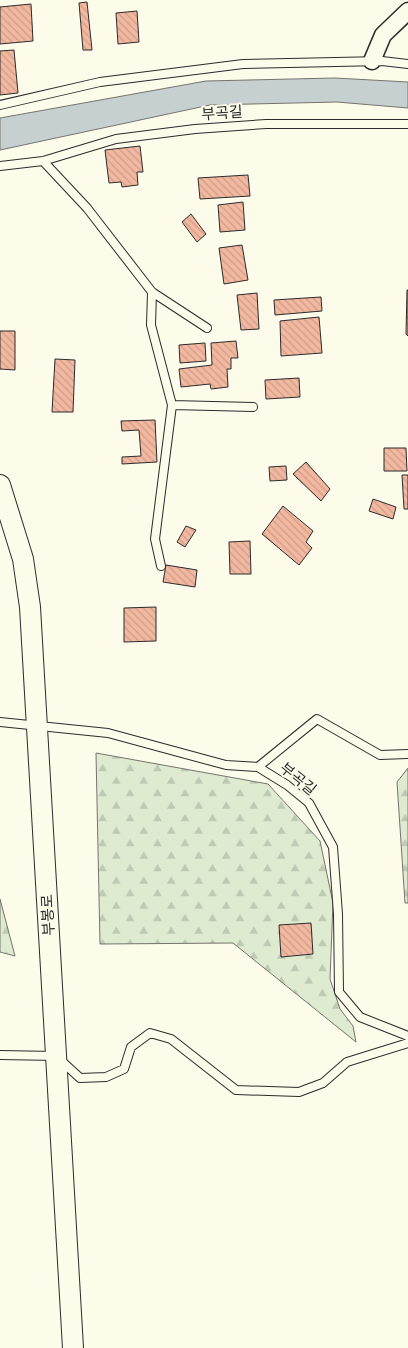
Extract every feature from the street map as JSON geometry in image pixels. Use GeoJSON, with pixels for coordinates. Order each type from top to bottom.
{"type":"FeatureCollection","features":[{"type":"Feature","properties":{"kind":"street"},"geometry":{"type":"LineString","coordinates":[[372,61],[383,35],[408,11]]}},
{"type":"Feature","properties":{"kind":"street","name":"부봉로"},"geometry":{"type":"LineString","coordinates":[[0,485],[23,559],[30,607],[73,1348]]}},
{"type":"Feature","properties":{"kind":"lane"},"geometry":{"type":"LineString","coordinates":[[0,105],[100,82],[234,65],[372,61],[408,64]]}},
{"type":"Feature","properties":{"kind":"lane","name":"부곡길"},"geometry":{"type":"LineString","coordinates":[[0,166],[43,161],[116,139],[195,129],[266,124],[408,124]]}},
{"type":"Feature","properties":{"kind":"lane"},"geometry":{"type":"LineString","coordinates":[[43,161],[88,208],[152,292],[206,328]]}},
{"type":"Feature","properties":{"kind":"lane"},"geometry":{"type":"LineString","coordinates":[[152,292],[151,325],[172,405],[155,539],[161,566]]}},
{"type":"Feature","properties":{"kind":"lane"},"geometry":{"type":"LineString","coordinates":[[172,405],[252,407]]}},
{"type":"Feature","properties":{"kind":"lane"},"geometry":{"type":"LineString","coordinates":[[258,767],[317,719],[380,755],[408,754]]}},
{"type":"Feature","properties":{"kind":"lane","name":"부곡길"},"geometry":{"type":"LineString","coordinates":[[0,722],[36,724],[108,733],[226,766],[258,767],[287,785],[309,803],[333,847],[338,914],[339,992],[360,1017],[408,1036]]}},
{"type":"Feature","properties":{"kind":"lane"},"geometry":{"type":"LineString","coordinates":[[0,1056],[56,1056],[80,1078],[106,1077],[124,1070],[131,1047],[150,1033],[171,1039],[236,1090],[299,1092],[323,1083],[347,1062],[408,1043]]}},
{"type":"Feature","properties":{"kind":"green space"},"geometry":{"type":"Polygon","coordinates":[[[96,753],[268,784],[320,841],[333,903],[330,979],[340,1009],[353,1026],[356,1042],[233,943],[100,944],[96,753]]]}},
{"type":"Feature","properties":{"kind":"green space"},"geometry":{"type":"Polygon","coordinates":[[[408,768],[408,903],[405,903],[397,782],[408,768]]]}},
{"type":"Feature","properties":{"kind":"green space"},"geometry":{"type":"Polygon","coordinates":[[[0,899],[15,956],[0,952],[0,899]]]}},
{"type":"Feature","properties":{"kind":"shaded area"},"geometry":{"type":"Polygon","coordinates":[[[335,78],[408,82],[408,108],[337,102],[210,105],[0,150],[0,118],[206,81],[335,78]]]}},
{"type":"Feature","properties":{"kind":"building"},"geometry":{"type":"Polygon","coordinates":[[[87,2],[92,50],[83,50],[79,3],[87,2]]]}},
{"type":"Feature","properties":{"kind":"building"},"geometry":{"type":"Polygon","coordinates":[[[31,4],[33,41],[0,44],[0,7],[31,4]]]}},
{"type":"Feature","properties":{"kind":"building"},"geometry":{"type":"Polygon","coordinates":[[[137,11],[139,42],[118,44],[116,13],[137,11]]]}},
{"type":"Feature","properties":{"kind":"building"},"geometry":{"type":"Polygon","coordinates":[[[14,50],[18,93],[0,95],[0,51],[14,50]]]}},
{"type":"Feature","properties":{"kind":"building"},"geometry":{"type":"Polygon","coordinates":[[[140,146],[143,172],[137,172],[138,185],[122,187],[121,182],[109,183],[105,150],[140,146]]]}},
{"type":"Feature","properties":{"kind":"building"},"geometry":{"type":"Polygon","coordinates":[[[248,175],[250,196],[200,199],[198,178],[248,175]]]}},
{"type":"Feature","properties":{"kind":"building"},"geometry":{"type":"Polygon","coordinates":[[[243,202],[245,230],[220,232],[218,205],[243,202]]]}},
{"type":"Feature","properties":{"kind":"building"},"geometry":{"type":"Polygon","coordinates":[[[191,214],[206,234],[197,242],[182,222],[191,214]]]}},
{"type":"Feature","properties":{"kind":"building"},"geometry":{"type":"Polygon","coordinates":[[[242,245],[248,280],[224,284],[219,248],[242,245]]]}},
{"type":"Feature","properties":{"kind":"building"},"geometry":{"type":"Polygon","coordinates":[[[408,290],[408,336],[406,334],[408,290]]]}},
{"type":"Feature","properties":{"kind":"building"},"geometry":{"type":"Polygon","coordinates":[[[257,293],[259,329],[241,330],[237,295],[257,293]]]}},
{"type":"Feature","properties":{"kind":"building"},"geometry":{"type":"Polygon","coordinates":[[[321,297],[322,311],[275,315],[274,300],[321,297]]]}},
{"type":"Feature","properties":{"kind":"building"},"geometry":{"type":"Polygon","coordinates":[[[319,317],[322,353],[281,356],[280,321],[319,317]]]}},
{"type":"Feature","properties":{"kind":"building"},"geometry":{"type":"Polygon","coordinates":[[[0,331],[15,331],[15,370],[0,369],[0,331]]]}},
{"type":"Feature","properties":{"kind":"building"},"geometry":{"type":"Polygon","coordinates":[[[236,341],[238,358],[231,358],[231,369],[227,369],[228,387],[211,389],[210,384],[181,387],[179,369],[212,365],[211,343],[236,341]]]}},
{"type":"Feature","properties":{"kind":"building"},"geometry":{"type":"Polygon","coordinates":[[[205,343],[206,361],[180,363],[179,345],[205,343]]]}},
{"type":"Feature","properties":{"kind":"building"},"geometry":{"type":"Polygon","coordinates":[[[55,359],[75,360],[73,412],[52,412],[55,359]]]}},
{"type":"Feature","properties":{"kind":"building"},"geometry":{"type":"Polygon","coordinates":[[[299,378],[300,397],[266,399],[265,380],[299,378]]]}},
{"type":"Feature","properties":{"kind":"building"},"geometry":{"type":"Polygon","coordinates":[[[155,420],[157,462],[122,464],[122,457],[141,456],[139,430],[122,431],[121,421],[155,420]]]}},
{"type":"Feature","properties":{"kind":"building"},"geometry":{"type":"Polygon","coordinates":[[[384,448],[406,448],[407,471],[384,471],[384,448]]]}},
{"type":"Feature","properties":{"kind":"building"},"geometry":{"type":"Polygon","coordinates":[[[306,462],[330,489],[321,501],[293,474],[306,462]]]}},
{"type":"Feature","properties":{"kind":"building"},"geometry":{"type":"Polygon","coordinates":[[[286,466],[287,480],[270,481],[269,467],[286,466]]]}},
{"type":"Feature","properties":{"kind":"building"},"geometry":{"type":"Polygon","coordinates":[[[402,475],[408,475],[408,509],[404,509],[402,475]]]}},
{"type":"Feature","properties":{"kind":"building"},"geometry":{"type":"Polygon","coordinates":[[[373,499],[396,507],[393,519],[369,511],[373,499]]]}},
{"type":"Feature","properties":{"kind":"building"},"geometry":{"type":"Polygon","coordinates":[[[283,506],[313,531],[306,542],[312,548],[299,565],[262,534],[283,506]]]}},
{"type":"Feature","properties":{"kind":"building"},"geometry":{"type":"Polygon","coordinates":[[[186,526],[196,530],[185,547],[177,542],[186,526]]]}},
{"type":"Feature","properties":{"kind":"building"},"geometry":{"type":"Polygon","coordinates":[[[250,541],[251,574],[230,574],[229,542],[250,541]]]}},
{"type":"Feature","properties":{"kind":"building"},"geometry":{"type":"Polygon","coordinates":[[[166,565],[197,570],[195,587],[163,582],[166,565]]]}},
{"type":"Feature","properties":{"kind":"building"},"geometry":{"type":"Polygon","coordinates":[[[156,607],[156,641],[124,642],[124,608],[156,607]]]}},
{"type":"Feature","properties":{"kind":"building"},"geometry":{"type":"Polygon","coordinates":[[[311,923],[313,954],[281,957],[279,925],[311,923]]]}}]}
